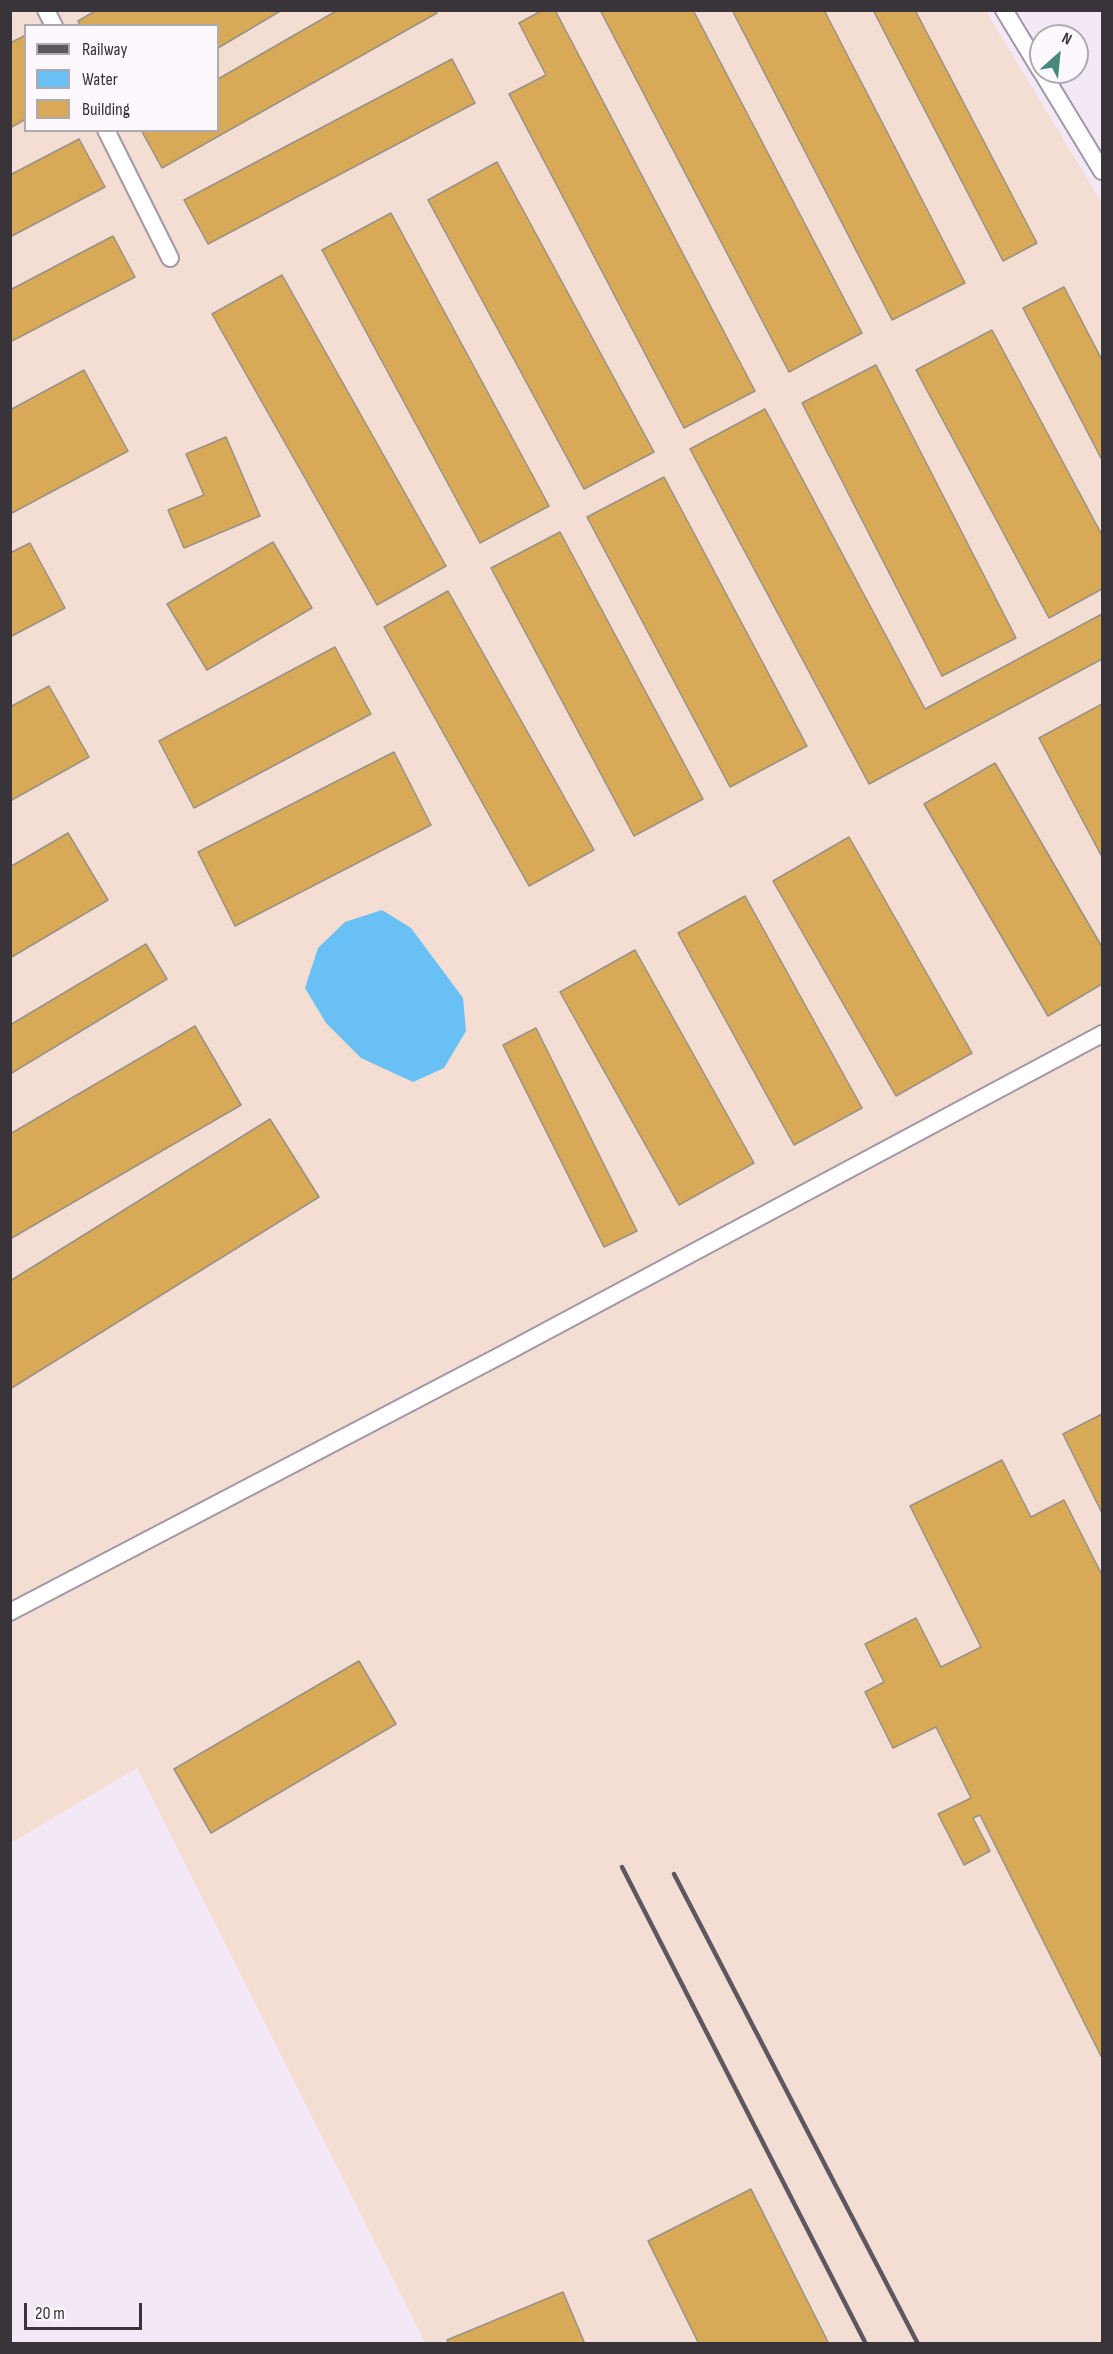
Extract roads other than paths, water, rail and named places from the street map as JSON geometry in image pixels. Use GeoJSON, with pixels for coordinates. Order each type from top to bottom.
{"type":"FeatureCollection","features":[{"type":"Feature","properties":{"kind":"lane"},"geometry":{"type":"LineString","coordinates":[[46,10],[53,24]]}},
{"type":"Feature","properties":{"kind":"lane"},"geometry":{"type":"LineString","coordinates":[[1004,10],[1029,52]]}},
{"type":"Feature","properties":{"kind":"lane"},"geometry":{"type":"LineString","coordinates":[[1048,84],[1102,171]]}},
{"type":"Feature","properties":{"kind":"lane"},"geometry":{"type":"LineString","coordinates":[[107,132],[170,258]]}},
{"type":"Feature","properties":{"kind":"lane"},"geometry":{"type":"LineString","coordinates":[[10,1611],[509,1351],[1102,1034]]}},
{"type":"Feature","properties":{"kind":"water"},"geometry":{"type":"Polygon","coordinates":[[[382,910],[411,928],[463,998],[466,1031],[444,1068],[413,1082],[361,1058],[326,1023],[305,988],[318,948],[345,922],[382,910]]]}},
{"type":"Feature","properties":{"kind":"railway"},"geometry":{"type":"LineString","coordinates":[[622,1867],[866,2344]]}},
{"type":"Feature","properties":{"kind":"railway"},"geometry":{"type":"LineString","coordinates":[[674,1874],[918,2344]]}}]}
